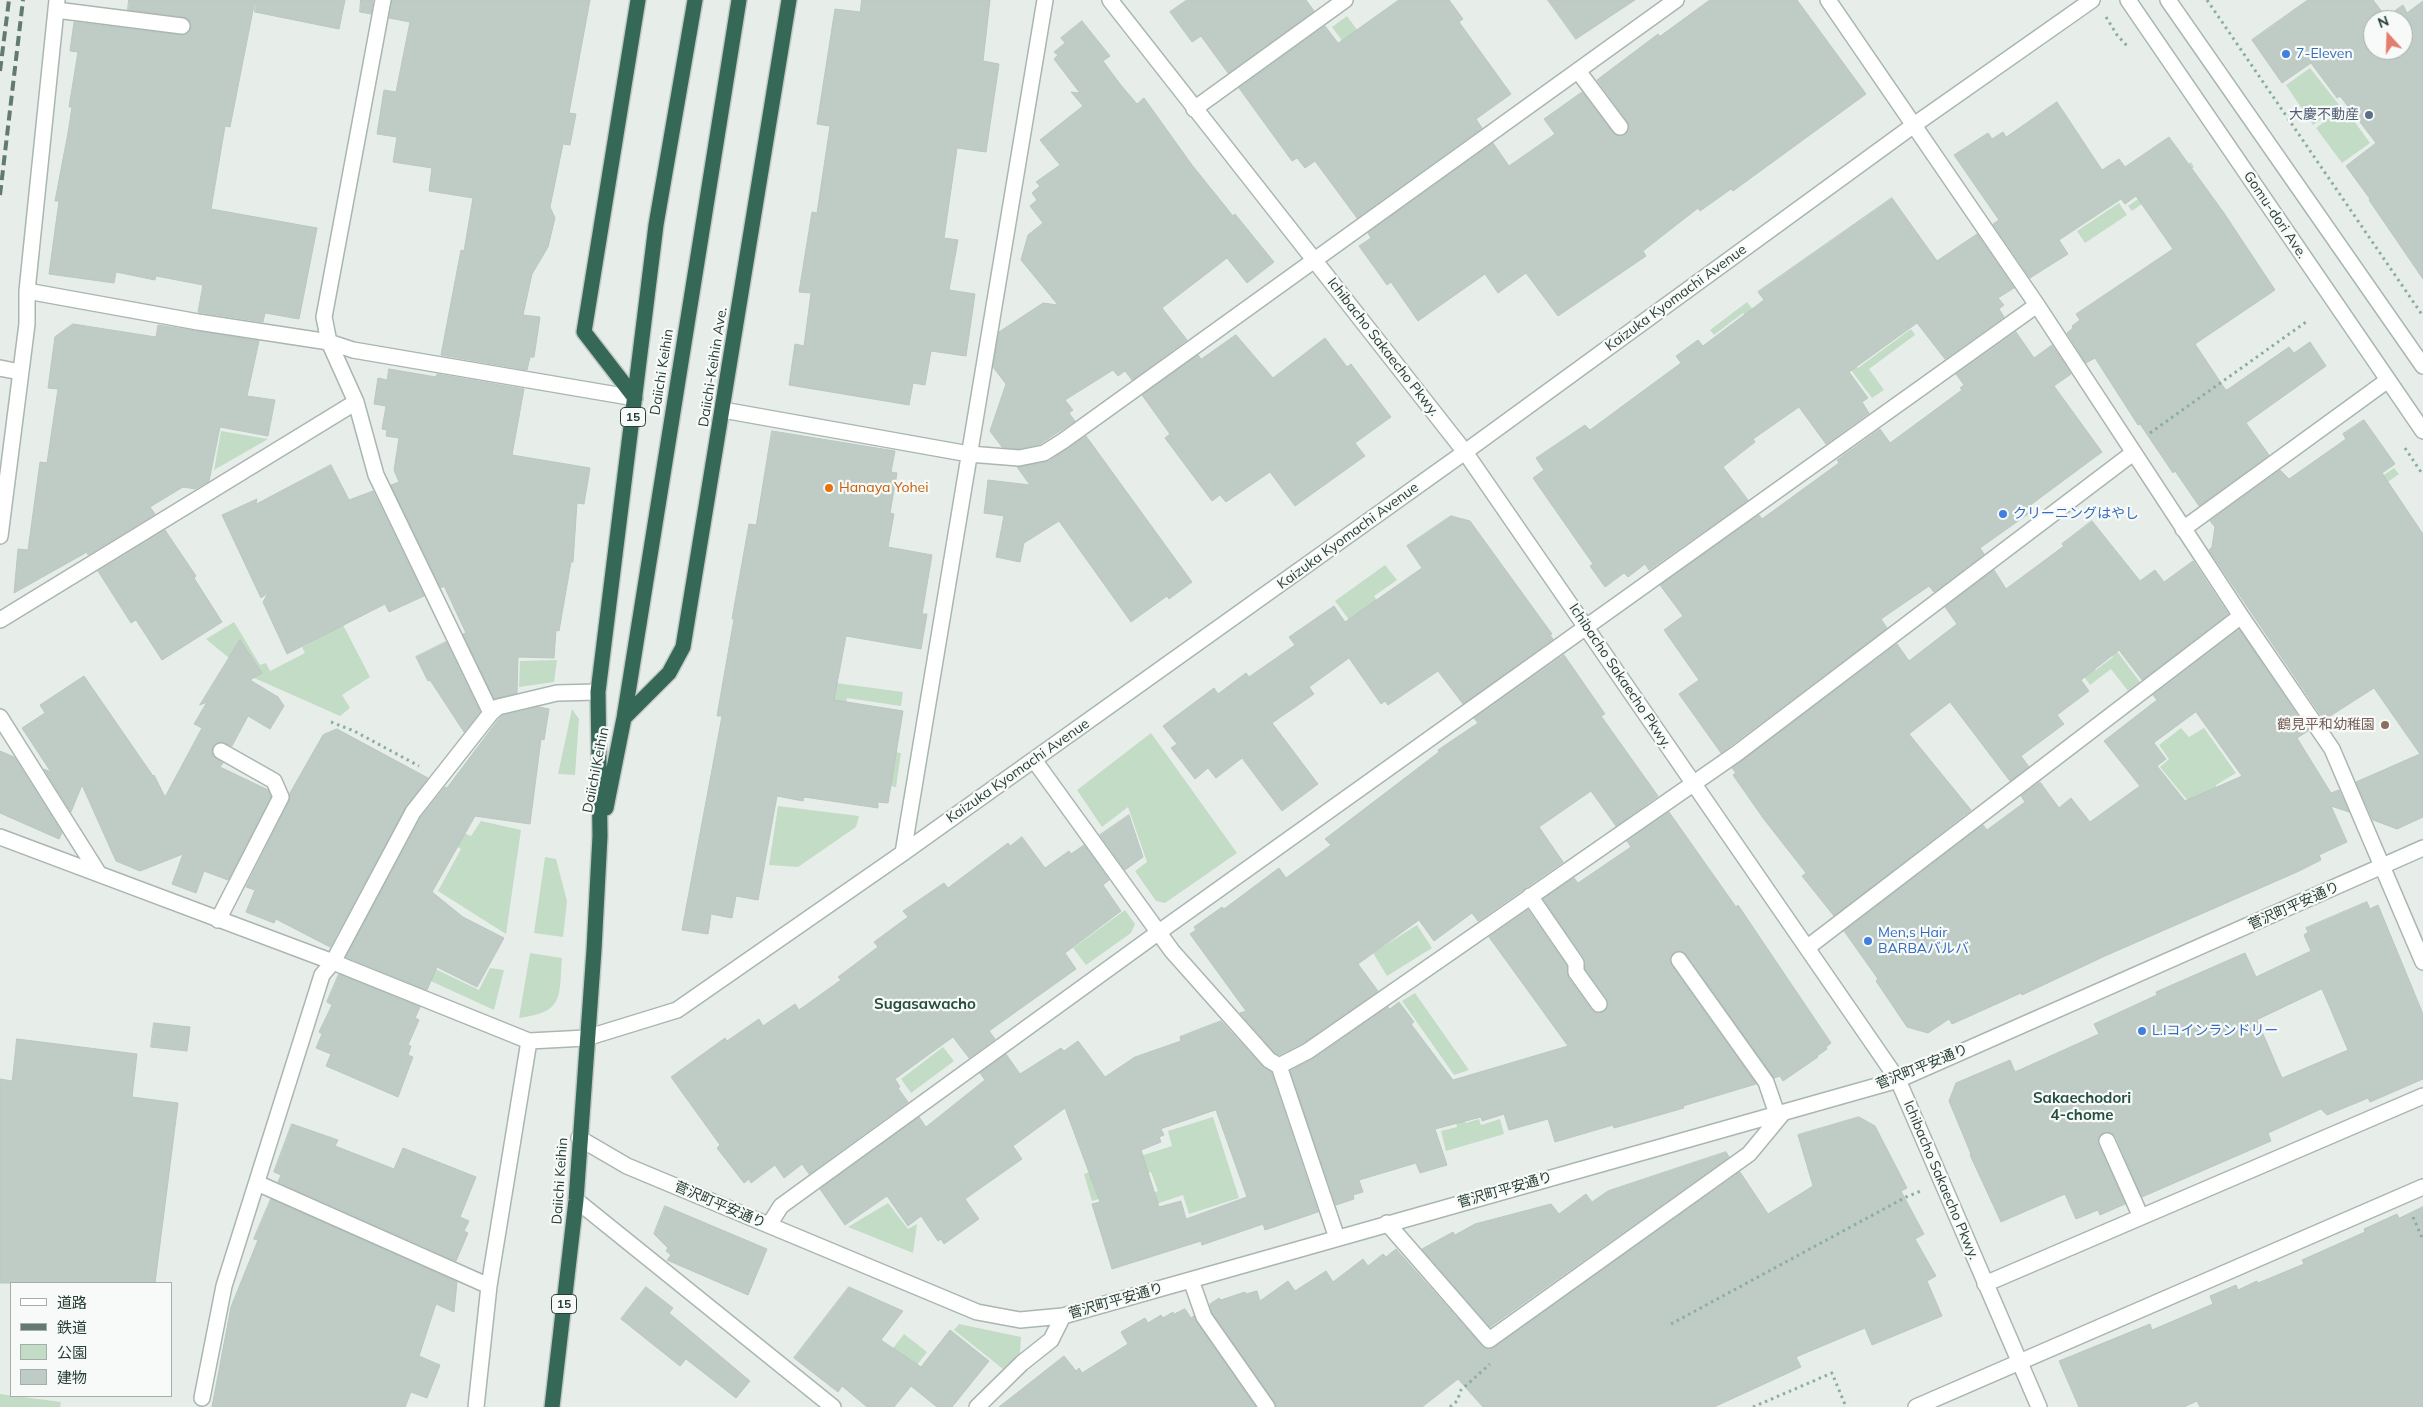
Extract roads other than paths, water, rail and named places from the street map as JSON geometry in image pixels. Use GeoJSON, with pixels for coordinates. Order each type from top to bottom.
{"type":"FeatureCollection","features":[{"type":"Feature","properties":{"kind":"highway","name":"15"},"geometry":{"type":"LineString","coordinates":[[635,398],[584,332],[638,0]]}},
{"type":"Feature","properties":{"kind":"highway","name":"Daiichi Keihin"},"geometry":{"type":"LineString","coordinates":[[552,1407],[576,1200],[586,1038],[594,950],[600,836],[598,692],[656,225],[695,0]]}},
{"type":"Feature","properties":{"kind":"highway","name":"Daiichi Keihin"},"geometry":{"type":"LineString","coordinates":[[600,836],[624,718],[739,0]]}},
{"type":"Feature","properties":{"kind":"highway","name":"Daiichi-Keihin Ave."},"geometry":{"type":"LineString","coordinates":[[624,718],[669,673],[683,648],[789,0]]}},
{"type":"Feature","properties":{"kind":"street"},"geometry":{"type":"LineString","coordinates":[[383,0],[324,317],[329,342],[356,402],[376,475],[491,714]]}},
{"type":"Feature","properties":{"kind":"street"},"geometry":{"type":"LineString","coordinates":[[902,853],[1045,0]]}},
{"type":"Feature","properties":{"kind":"street","name":"Ichibacho Sakaecho Pkwy."},"geometry":{"type":"LineString","coordinates":[[1110,0],[1465,452],[1898,1080],[2039,1407]]}},
{"type":"Feature","properties":{"kind":"street"},"geometry":{"type":"LineString","coordinates":[[1194,109],[1345,0]]}},
{"type":"Feature","properties":{"kind":"street"},"geometry":{"type":"LineString","coordinates":[[723,410],[969,454],[1019,458],[1044,453],[1676,0]]}},
{"type":"Feature","properties":{"kind":"street"},"geometry":{"type":"LineString","coordinates":[[1828,0],[2037,305],[2183,529],[2332,749],[2423,962]]}},
{"type":"Feature","properties":{"kind":"street","name":"Kaizuka Kyomachi Avenue"},"geometry":{"type":"LineString","coordinates":[[530,1041],[586,1038],[677,1010],[1034,760],[1465,452],[1914,125],[2092,0]]}},
{"type":"Feature","properties":{"kind":"street","name":"Gomu-dori Ave."},"geometry":{"type":"LineString","coordinates":[[2128,0],[2423,431]]}},
{"type":"Feature","properties":{"kind":"street"},"geometry":{"type":"LineString","coordinates":[[2168,0],[2421,359]]}},
{"type":"Feature","properties":{"kind":"street"},"geometry":{"type":"LineString","coordinates":[[0,536],[27,324],[27,291],[56,5],[182,26]]}},
{"type":"Feature","properties":{"kind":"street"},"geometry":{"type":"LineString","coordinates":[[1578,71],[1620,127]]}},
{"type":"Feature","properties":{"kind":"street"},"geometry":{"type":"LineString","coordinates":[[27,291],[198,322],[329,342],[353,350],[635,398]]}},
{"type":"Feature","properties":{"kind":"street"},"geometry":{"type":"LineString","coordinates":[[769,1226],[781,1206],[1159,932],[2037,305]]}},
{"type":"Feature","properties":{"kind":"street"},"geometry":{"type":"LineString","coordinates":[[0,368],[20,372]]}},
{"type":"Feature","properties":{"kind":"street"},"geometry":{"type":"LineString","coordinates":[[2183,529],[2388,380]]}},
{"type":"Feature","properties":{"kind":"street"},"geometry":{"type":"LineString","coordinates":[[0,620],[356,402]]}},
{"type":"Feature","properties":{"kind":"street"},"geometry":{"type":"LineString","coordinates":[[1279,1066],[1308,1052],[1530,896],[1694,785],[2131,450]]}},
{"type":"Feature","properties":{"kind":"street"},"geometry":{"type":"LineString","coordinates":[[1808,947],[2241,616]]}},
{"type":"Feature","properties":{"kind":"street"},"geometry":{"type":"LineString","coordinates":[[202,1398],[224,1286],[322,975],[333,962],[413,812],[498,707],[557,693],[598,692]]}},
{"type":"Feature","properties":{"kind":"street"},"geometry":{"type":"LineString","coordinates":[[0,717],[99,874]]}},
{"type":"Feature","properties":{"kind":"street"},"geometry":{"type":"LineString","coordinates":[[218,920],[281,797],[274,781],[221,751]]}},
{"type":"Feature","properties":{"kind":"street"},"geometry":{"type":"LineString","coordinates":[[1034,760],[1172,951],[1268,1060],[1279,1066],[1337,1238]]}},
{"type":"Feature","properties":{"kind":"street"},"geometry":{"type":"LineString","coordinates":[[0,838],[333,962],[530,1041],[489,1286],[476,1407]]}},
{"type":"Feature","properties":{"kind":"street","name":"菅沢町平安通り"},"geometry":{"type":"LineString","coordinates":[[579,1138],[627,1166],[977,1312],[1020,1320],[1064,1316],[1387,1223],[1898,1080],[2423,848]]}},
{"type":"Feature","properties":{"kind":"street"},"geometry":{"type":"LineString","coordinates":[[1530,896],[1576,963],[1576,972],[1599,1004]]}},
{"type":"Feature","properties":{"kind":"street"},"geometry":{"type":"LineString","coordinates":[[1387,1223],[1489,1340],[1749,1154],[1780,1113],[1766,1082],[1679,960]]}},
{"type":"Feature","properties":{"kind":"street"},"geometry":{"type":"LineString","coordinates":[[1985,1284],[2423,1096]]}},
{"type":"Feature","properties":{"kind":"street"},"geometry":{"type":"LineString","coordinates":[[2106,1141],[2141,1217]]}},
{"type":"Feature","properties":{"kind":"street"},"geometry":{"type":"LineString","coordinates":[[257,1183],[489,1286]]}},
{"type":"Feature","properties":{"kind":"street"},"geometry":{"type":"LineString","coordinates":[[1916,1407],[2423,1187]]}},
{"type":"Feature","properties":{"kind":"street"},"geometry":{"type":"LineString","coordinates":[[576,1200],[833,1407]]}},
{"type":"Feature","properties":{"kind":"street"},"geometry":{"type":"LineString","coordinates":[[1191,1280],[1204,1317],[1267,1407]]}},
{"type":"Feature","properties":{"kind":"street"},"geometry":{"type":"LineString","coordinates":[[976,1407],[1022,1363],[1051,1340],[1064,1316]]}},
{"type":"Feature","properties":{"kind":"railway"},"geometry":{"type":"LineString","coordinates":[[0,71],[9,0]]}},
{"type":"Feature","properties":{"kind":"railway"},"geometry":{"type":"LineString","coordinates":[[0,195],[23,0]]}},
{"type":"Feature","properties":{"kind":"place","name":"7-Eleven"},"geometry":{"type":"Point","coordinates":[2286,54]}},
{"type":"Feature","properties":{"kind":"place","name":"大慶不動産"},"geometry":{"type":"Point","coordinates":[2369,115]}},
{"type":"Feature","properties":{"kind":"place","name":"Hanaya Yohei"},"geometry":{"type":"Point","coordinates":[829,488]}},
{"type":"Feature","properties":{"kind":"place","name":"クリーニングはやし"},"geometry":{"type":"Point","coordinates":[2003,514]}},
{"type":"Feature","properties":{"kind":"place","name":"鶴見平和幼稚園"},"geometry":{"type":"Point","coordinates":[2385,725]}},
{"type":"Feature","properties":{"kind":"place","name":"Men,s Hair BARBAバルバ"},"geometry":{"type":"Point","coordinates":[1868,941]}},
{"type":"Feature","properties":{"kind":"place","name":"L.Iコインランドリー"},"geometry":{"type":"Point","coordinates":[2142,1031]}},
{"type":"Feature","properties":{"kind":"district","name":"Sugasawacho"},"geometry":{"type":"Point","coordinates":[925,1004]}},
{"type":"Feature","properties":{"kind":"district","name":"Sakaechodori 4-chome"},"geometry":{"type":"Point","coordinates":[2082,1106]}}]}
